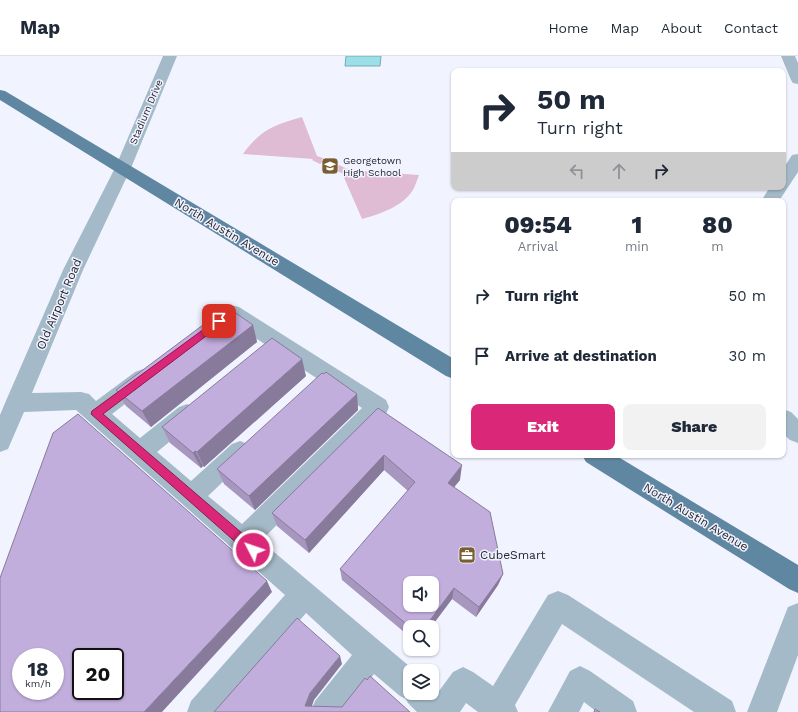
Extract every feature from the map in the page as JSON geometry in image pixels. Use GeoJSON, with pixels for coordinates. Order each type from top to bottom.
{"type":"FeatureCollection","features":[{"type":"Feature","properties":{"kind":"main road","name":"North Austin Avenue"},"geometry":{"type":"LineString","coordinates":[[0,94],[451,368]]}},
{"type":"Feature","properties":{"kind":"main road","name":"North Austin Avenue"},"geometry":{"type":"LineString","coordinates":[[599,458],[798,580]]}},
{"type":"Feature","properties":{"kind":"street","name":"Stadium Drive"},"geometry":{"type":"LineString","coordinates":[[123,168],[170,56]]}},
{"type":"Feature","properties":{"kind":"street"},"geometry":{"type":"LineString","coordinates":[[788,56],[798,80]]}},
{"type":"Feature","properties":{"kind":"street"},"geometry":{"type":"LineString","coordinates":[[786,177],[798,159]]}},
{"type":"Feature","properties":{"kind":"street","name":"Old Airport Road"},"geometry":{"type":"LineString","coordinates":[[0,442],[73,270],[123,168]]}},
{"type":"Feature","properties":{"kind":"street"},"geometry":{"type":"LineString","coordinates":[[213,326],[232,312],[378,407],[243,541]]}},
{"type":"Feature","properties":{"kind":"street"},"geometry":{"type":"LineString","coordinates":[[257,356],[276,341]]}},
{"type":"Feature","properties":{"kind":"street"},"geometry":{"type":"LineString","coordinates":[[96,414],[158,368]]}},
{"type":"Feature","properties":{"kind":"street"},"geometry":{"type":"LineString","coordinates":[[308,389],[325,373]]}},
{"type":"Feature","properties":{"kind":"street"},"geometry":{"type":"LineString","coordinates":[[16,403],[81,401],[403,680]]}},
{"type":"Feature","properties":{"kind":"street"},"geometry":{"type":"LineString","coordinates":[[140,452],[202,402]]}},
{"type":"Feature","properties":{"kind":"street"},"geometry":{"type":"LineString","coordinates":[[786,422],[798,432]]}},
{"type":"Feature","properties":{"kind":"street"},"geometry":{"type":"LineString","coordinates":[[191,496],[255,437]]}},
{"type":"Feature","properties":{"kind":"street"},"geometry":{"type":"LineString","coordinates":[[202,712],[304,594]]}},
{"type":"Feature","properties":{"kind":"street"},"geometry":{"type":"LineString","coordinates":[[426,700],[441,712],[463,682],[500,710],[558,605],[721,712]]}},
{"type":"Feature","properties":{"kind":"street"},"geometry":{"type":"LineString","coordinates":[[762,712],[798,617]]}},
{"type":"Feature","properties":{"kind":"street"},"geometry":{"type":"LineString","coordinates":[[326,712],[372,653]]}},
{"type":"Feature","properties":{"kind":"street"},"geometry":{"type":"LineString","coordinates":[[563,712],[580,681],[622,712]]}},
{"type":"Feature","properties":{"kind":"shaded area"},"geometry":{"type":"Polygon","coordinates":[[[302,117],[317,156],[326,159],[320,164],[312,160],[313,159],[243,154],[255,139],[268,130],[302,117]]]}},
{"type":"Feature","properties":{"kind":"shaded area"},"geometry":{"type":"Polygon","coordinates":[[[339,165],[347,169],[346,170],[419,175],[413,190],[403,201],[390,209],[362,219],[342,173],[333,170],[339,165]]]}},
{"type":"Feature","properties":{"kind":"water"},"geometry":{"type":"Polygon","coordinates":[[[346,56],[381,56],[380,66],[345,66],[346,56]]]}},
{"type":"Feature","properties":{"kind":"building"},"geometry":{"type":"Polygon","coordinates":[[[227,307],[253,325],[142,411],[116,390],[227,307]]]}},
{"type":"Feature","properties":{"kind":"building"},"geometry":{"type":"Polygon","coordinates":[[[272,338],[302,359],[197,452],[195,451],[193,453],[162,427],[272,338]]]}},
{"type":"Feature","properties":{"kind":"building"},"geometry":{"type":"Polygon","coordinates":[[[326,372],[357,394],[249,496],[217,469],[322,373],[324,374],[326,372]]]}},
{"type":"Feature","properties":{"kind":"building"},"geometry":{"type":"Polygon","coordinates":[[[378,408],[462,465],[448,483],[490,512],[503,574],[479,607],[454,588],[439,608],[439,576],[403,576],[403,612],[436,612],[430,620],[403,621],[340,569],[415,482],[384,455],[305,540],[272,513],[378,408]]]}},
{"type":"Feature","properties":{"kind":"building"},"geometry":{"type":"Polygon","coordinates":[[[78,414],[267,581],[144,712],[0,712],[0,578],[53,433],[78,414]]]}},
{"type":"Feature","properties":{"kind":"building"},"geometry":{"type":"Polygon","coordinates":[[[297,618],[340,656],[310,693],[305,706],[342,707],[365,678],[367,680],[370,676],[410,712],[214,712],[297,618]]]}},
{"type":"Feature","properties":{"kind":"place","name":"Georgetown High School"},"geometry":{"type":"Point","coordinates":[330,166]}},
{"type":"Feature","properties":{"kind":"place","name":"CubeSmart"},"geometry":{"type":"Point","coordinates":[467,555]}},
{"type":"Feature","properties":{"kind":"route"},"geometry":{"type":"LineString","coordinates":[[219,321],[96,414],[253,550]]}}]}
